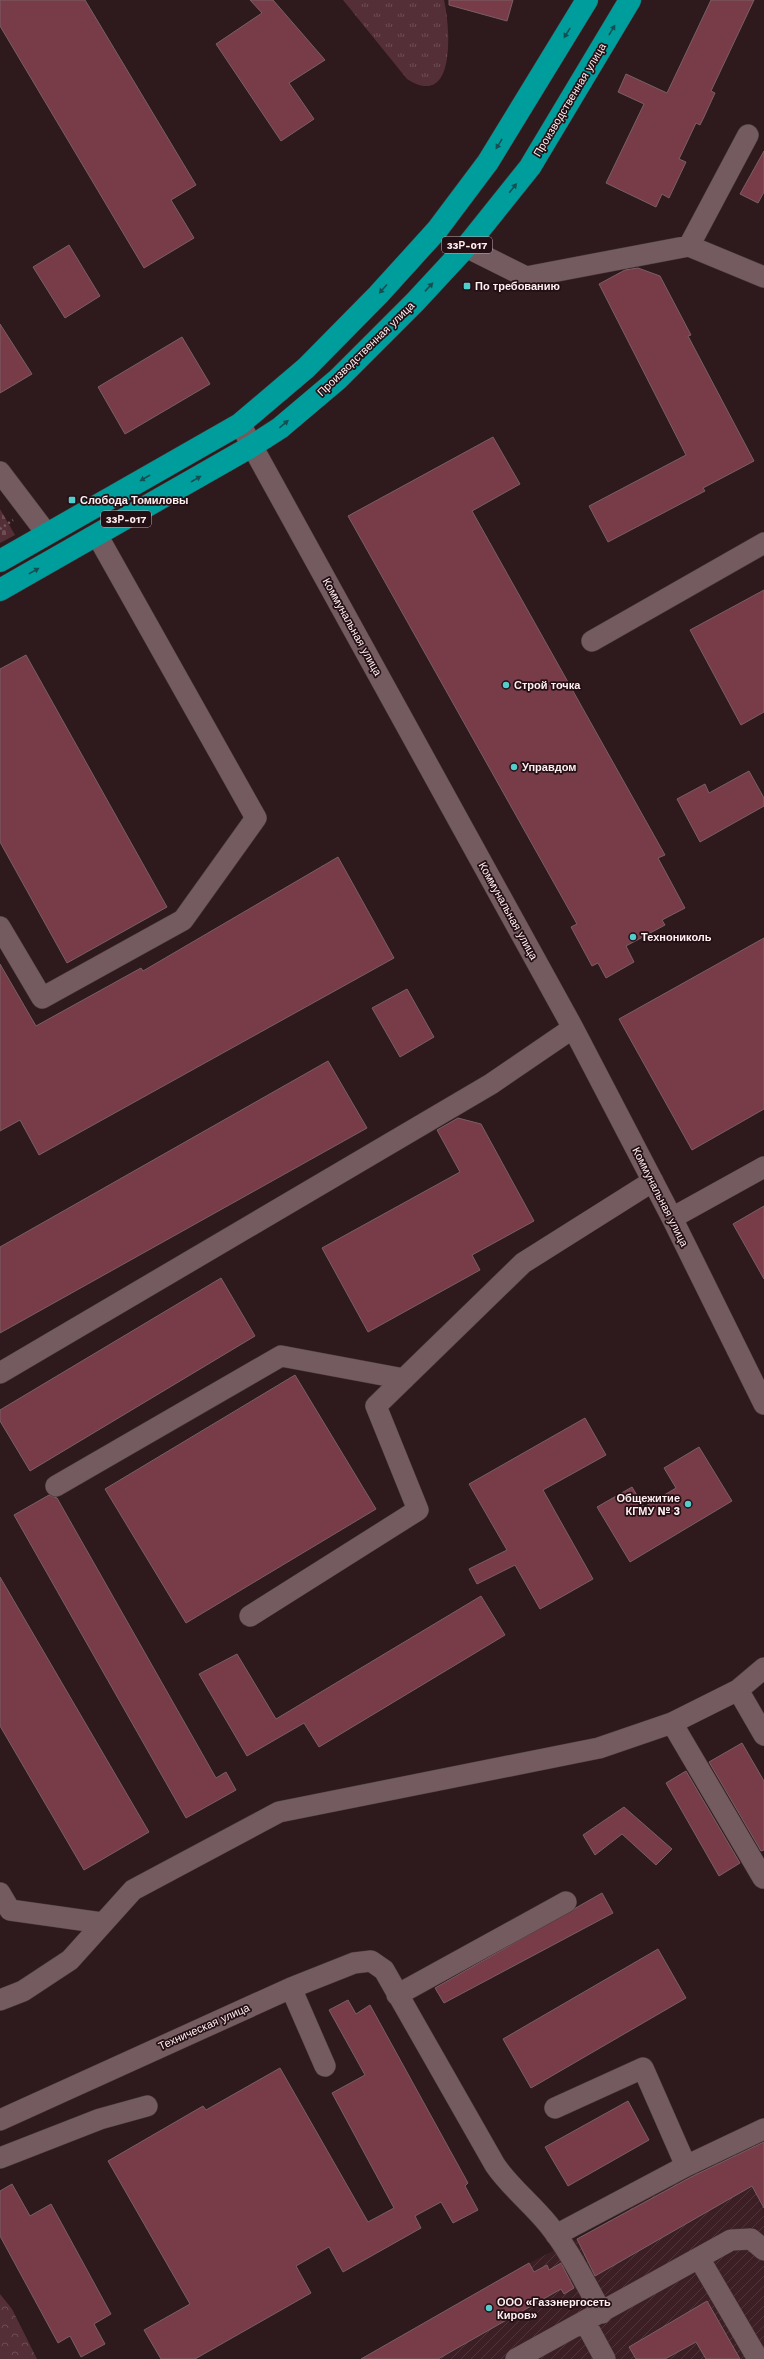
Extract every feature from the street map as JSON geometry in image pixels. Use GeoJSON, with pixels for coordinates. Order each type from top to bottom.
{"type":"FeatureCollection","features":[{"type":"Feature","properties":{"kind":"highway","name":"33Р-017"},"geometry":{"type":"LineString","coordinates":[[0,561],[240,424],[306,368],[378,294],[437,230],[488,162],[587,0]]}},
{"type":"Feature","properties":{"kind":"highway","name":"Производственная улица"},"geometry":{"type":"LineString","coordinates":[[0,590],[252,446],[280,428],[338,379],[415,302],[466,247],[530,167],[630,0]]}},
{"type":"Feature","properties":{"kind":"street"},"geometry":{"type":"LineString","coordinates":[[689,246],[748,134]]}},
{"type":"Feature","properties":{"kind":"street"},"geometry":{"type":"LineString","coordinates":[[466,247],[526,277],[689,246],[764,277]]}},
{"type":"Feature","properties":{"kind":"street","name":"Коммунальная улица"},"geometry":{"type":"LineString","coordinates":[[240,424],[573,1028],[672,1218],[764,1404]]}},
{"type":"Feature","properties":{"kind":"street"},"geometry":{"type":"LineString","coordinates":[[0,472],[47,534]]}},
{"type":"Feature","properties":{"kind":"street"},"geometry":{"type":"LineString","coordinates":[[0,926],[42,998],[183,920],[256,818],[97,535]]}},
{"type":"Feature","properties":{"kind":"street"},"geometry":{"type":"LineString","coordinates":[[592,641],[764,543]]}},
{"type":"Feature","properties":{"kind":"street"},"geometry":{"type":"LineString","coordinates":[[0,1373],[491,1084],[573,1028]]}},
{"type":"Feature","properties":{"kind":"street"},"geometry":{"type":"LineString","coordinates":[[672,1218],[764,1167]]}},
{"type":"Feature","properties":{"kind":"street"},"geometry":{"type":"LineString","coordinates":[[250,1616],[418,1510],[376,1406],[523,1263],[653,1181]]}},
{"type":"Feature","properties":{"kind":"street"},"geometry":{"type":"LineString","coordinates":[[56,1486],[281,1356],[404,1379]]}},
{"type":"Feature","properties":{"kind":"street"},"geometry":{"type":"LineString","coordinates":[[0,2000],[23,1990],[70,1960],[133,1890],[279,1812],[599,1748],[672,1723],[738,1690],[764,1668]]}},
{"type":"Feature","properties":{"kind":"street"},"geometry":{"type":"LineString","coordinates":[[738,1690],[764,1735]]}},
{"type":"Feature","properties":{"kind":"street"},"geometry":{"type":"LineString","coordinates":[[672,1723],[763,1878]]}},
{"type":"Feature","properties":{"kind":"street"},"geometry":{"type":"LineString","coordinates":[[0,1893],[10,1910],[102,1923]]}},
{"type":"Feature","properties":{"kind":"street"},"geometry":{"type":"LineString","coordinates":[[397,1995],[566,1902]]}},
{"type":"Feature","properties":{"kind":"street","name":"Техническая улица"},"geometry":{"type":"LineString","coordinates":[[0,2120],[291,1988],[354,1963],[371,1961],[384,1970],[495,2165],[506,2181],[538,2213],[556,2236],[594,2317],[605,2359]]}},
{"type":"Feature","properties":{"kind":"street"},"geometry":{"type":"LineString","coordinates":[[291,1988],[325,2066]]}},
{"type":"Feature","properties":{"kind":"street"},"geometry":{"type":"LineString","coordinates":[[556,2108],[643,2068],[686,2166]]}},
{"type":"Feature","properties":{"kind":"street"},"geometry":{"type":"LineString","coordinates":[[0,2158],[100,2120],[147,2106]]}},
{"type":"Feature","properties":{"kind":"street"},"geometry":{"type":"LineString","coordinates":[[556,2236],[686,2166],[764,2129]]}},
{"type":"Feature","properties":{"kind":"street"},"geometry":{"type":"LineString","coordinates":[[516,2359],[731,2240],[742,2238],[751,2239],[764,2250]]}},
{"type":"Feature","properties":{"kind":"street"},"geometry":{"type":"LineString","coordinates":[[699,2258],[758,2359]]}},
{"type":"Feature","properties":{"kind":"shaded area"},"geometry":{"type":"Polygon","coordinates":[[[764,2133],[764,2359],[361,2359],[529,2263],[577,2239],[764,2133]]]}},
{"type":"Feature","properties":{"kind":"green space"},"geometry":{"type":"Polygon","coordinates":[[[343,0],[444,0],[448,28],[448,45],[442,75],[435,84],[423,86],[407,79],[343,0]]]}},
{"type":"Feature","properties":{"kind":"green space"},"geometry":{"type":"Polygon","coordinates":[[[0,509],[15,535],[0,543],[0,509]]]}},
{"type":"Feature","properties":{"kind":"green space"},"geometry":{"type":"Polygon","coordinates":[[[0,2294],[12,2309],[37,2359],[0,2359],[0,2294]]]}},
{"type":"Feature","properties":{"kind":"building"},"geometry":{"type":"Polygon","coordinates":[[[0,0],[85,0],[196,185],[171,200],[194,238],[144,268],[0,26],[0,0]]]}},
{"type":"Feature","properties":{"kind":"building"},"geometry":{"type":"Polygon","coordinates":[[[250,0],[273,0],[325,60],[289,83],[314,119],[281,141],[216,44],[262,13],[250,0]]]}},
{"type":"Feature","properties":{"kind":"building"},"geometry":{"type":"Polygon","coordinates":[[[449,0],[513,0],[507,21],[449,5],[449,0]]]}},
{"type":"Feature","properties":{"kind":"building"},"geometry":{"type":"Polygon","coordinates":[[[711,0],[754,0],[711,91],[715,93],[704,117],[700,125],[696,123],[679,159],[686,162],[669,198],[662,194],[656,207],[606,183],[644,104],[618,92],[626,74],[667,93],[711,0]]]}},
{"type":"Feature","properties":{"kind":"building"},"geometry":{"type":"Polygon","coordinates":[[[764,151],[764,192],[758,203],[740,194],[764,151]]]}},
{"type":"Feature","properties":{"kind":"building"},"geometry":{"type":"Polygon","coordinates":[[[69,245],[100,296],[65,318],[33,267],[69,245]]]}},
{"type":"Feature","properties":{"kind":"building"},"geometry":{"type":"Polygon","coordinates":[[[638,268],[660,276],[691,335],[688,336],[754,461],[703,488],[705,491],[608,542],[589,506],[686,455],[599,284],[625,270],[638,268]]]}},
{"type":"Feature","properties":{"kind":"building"},"geometry":{"type":"Polygon","coordinates":[[[0,324],[32,374],[0,393],[0,324]]]}},
{"type":"Feature","properties":{"kind":"building"},"geometry":{"type":"Polygon","coordinates":[[[182,337],[210,384],[125,434],[98,387],[182,337]]]}},
{"type":"Feature","properties":{"kind":"building","name":"Строй точка"},"geometry":{"type":"Polygon","coordinates":[[[493,437],[520,484],[472,511],[665,855],[658,858],[685,908],[662,920],[665,925],[626,946],[634,962],[606,978],[598,963],[592,966],[571,927],[577,924],[348,516],[493,437]]]}},
{"type":"Feature","properties":{"kind":"building"},"geometry":{"type":"Polygon","coordinates":[[[764,590],[764,712],[741,725],[690,630],[764,590]]]}},
{"type":"Feature","properties":{"kind":"building"},"geometry":{"type":"Polygon","coordinates":[[[26,655],[167,907],[67,963],[0,842],[0,669],[26,655]]]}},
{"type":"Feature","properties":{"kind":"building"},"geometry":{"type":"Polygon","coordinates":[[[749,771],[764,798],[764,806],[700,842],[677,799],[705,784],[709,793],[749,771]]]}},
{"type":"Feature","properties":{"kind":"building"},"geometry":{"type":"Polygon","coordinates":[[[338,857],[394,958],[39,1155],[20,1120],[0,1131],[0,964],[36,1026],[141,968],[143,971],[338,857]]]}},
{"type":"Feature","properties":{"kind":"building"},"geometry":{"type":"Polygon","coordinates":[[[764,938],[764,1109],[692,1150],[619,1019],[764,938]]]}},
{"type":"Feature","properties":{"kind":"building"},"geometry":{"type":"Polygon","coordinates":[[[407,989],[434,1037],[400,1057],[372,1008],[407,989]]]}},
{"type":"Feature","properties":{"kind":"building"},"geometry":{"type":"Polygon","coordinates":[[[328,1061],[367,1128],[0,1333],[0,1247],[328,1061]]]}},
{"type":"Feature","properties":{"kind":"building"},"geometry":{"type":"Polygon","coordinates":[[[458,1118],[481,1124],[534,1221],[472,1255],[480,1270],[368,1332],[322,1248],[460,1172],[437,1130],[458,1118]]]}},
{"type":"Feature","properties":{"kind":"building"},"geometry":{"type":"Polygon","coordinates":[[[764,1206],[764,1279],[733,1224],[764,1206]]]}},
{"type":"Feature","properties":{"kind":"building"},"geometry":{"type":"Polygon","coordinates":[[[221,1278],[255,1336],[30,1471],[0,1421],[0,1410],[221,1278]]]}},
{"type":"Feature","properties":{"kind":"building"},"geometry":{"type":"Polygon","coordinates":[[[295,1375],[376,1509],[186,1623],[105,1489],[295,1375]]]}},
{"type":"Feature","properties":{"kind":"building"},"geometry":{"type":"Polygon","coordinates":[[[585,1418],[606,1455],[543,1490],[593,1579],[540,1609],[515,1565],[477,1584],[469,1569],[507,1550],[469,1484],[585,1418]]]}},
{"type":"Feature","properties":{"kind":"building","name":"Общежитие КГМУ № 3"},"geometry":{"type":"Polygon","coordinates":[[[699,1447],[732,1501],[630,1562],[597,1507],[632,1487],[644,1507],[676,1488],[664,1468],[699,1447]]]}},
{"type":"Feature","properties":{"kind":"building"},"geometry":{"type":"Polygon","coordinates":[[[49,1495],[57,1498],[216,1778],[226,1772],[236,1790],[186,1818],[14,1515],[49,1495]]]}},
{"type":"Feature","properties":{"kind":"building"},"geometry":{"type":"Polygon","coordinates":[[[0,1577],[149,1832],[84,1870],[0,1726],[0,1577]]]}},
{"type":"Feature","properties":{"kind":"building"},"geometry":{"type":"Polygon","coordinates":[[[481,1596],[505,1635],[319,1747],[304,1723],[247,1756],[199,1674],[237,1654],[276,1719],[481,1596]]]}},
{"type":"Feature","properties":{"kind":"building"},"geometry":{"type":"Polygon","coordinates":[[[742,1743],[764,1781],[764,1850],[761,1851],[709,1762],[742,1743]]]}},
{"type":"Feature","properties":{"kind":"building"},"geometry":{"type":"Polygon","coordinates":[[[686,1771],[740,1863],[719,1876],[666,1783],[686,1771]]]}},
{"type":"Feature","properties":{"kind":"building"},"geometry":{"type":"Polygon","coordinates":[[[624,1807],[672,1849],[656,1865],[622,1834],[595,1855],[583,1835],[624,1807]]]}},
{"type":"Feature","properties":{"kind":"building"},"geometry":{"type":"Polygon","coordinates":[[[602,1893],[613,1913],[444,2003],[435,1988],[602,1893]]]}},
{"type":"Feature","properties":{"kind":"building"},"geometry":{"type":"Polygon","coordinates":[[[658,1949],[686,1998],[531,2088],[503,2039],[658,1949]]]}},
{"type":"Feature","properties":{"kind":"building"},"geometry":{"type":"Polygon","coordinates":[[[348,2000],[356,2014],[370,2005],[468,2183],[465,2186],[478,2210],[453,2223],[441,2202],[415,2216],[421,2228],[343,2272],[329,2247],[296,2266],[311,2293],[195,2359],[161,2359],[144,2330],[190,2304],[108,2161],[203,2106],[206,2110],[280,2068],[368,2222],[394,2208],[332,2093],[365,2075],[329,2010],[348,2000]]]}},
{"type":"Feature","properties":{"kind":"building"},"geometry":{"type":"Polygon","coordinates":[[[628,2101],[649,2140],[568,2186],[545,2147],[628,2101]]]}},
{"type":"Feature","properties":{"kind":"building"},"geometry":{"type":"Polygon","coordinates":[[[764,2142],[764,2208],[752,2186],[595,2276],[577,2239],[691,2177],[764,2142]]]}},
{"type":"Feature","properties":{"kind":"building"},"geometry":{"type":"Polygon","coordinates":[[[12,2184],[30,2216],[51,2204],[111,2314],[94,2324],[105,2344],[81,2357],[70,2336],[58,2343],[0,2236],[0,2191],[12,2184]]]}},
{"type":"Feature","properties":{"kind":"building"},"geometry":{"type":"Polygon","coordinates":[[[529,2263],[534,2272],[547,2265],[549,2270],[561,2263],[574,2288],[564,2294],[561,2289],[438,2359],[361,2359],[529,2263]]]}},
{"type":"Feature","properties":{"kind":"building"},"geometry":{"type":"Polygon","coordinates":[[[707,2301],[740,2359],[706,2359],[696,2342],[665,2359],[636,2359],[629,2347],[707,2301]]]}},
{"type":"Feature","properties":{"kind":"place","name":"По требованию"},"geometry":{"type":"Point","coordinates":[467,286]}},
{"type":"Feature","properties":{"kind":"place","name":"Слобода Томиловы"},"geometry":{"type":"Point","coordinates":[72,500]}},
{"type":"Feature","properties":{"kind":"place","name":"Строй точка"},"geometry":{"type":"Point","coordinates":[506,685]}},
{"type":"Feature","properties":{"kind":"place","name":"Управдом"},"geometry":{"type":"Point","coordinates":[514,767]}},
{"type":"Feature","properties":{"kind":"place","name":"Технониколь"},"geometry":{"type":"Point","coordinates":[633,937]}},
{"type":"Feature","properties":{"kind":"place","name":"Общежитие КГМУ № 3"},"geometry":{"type":"Point","coordinates":[688,1504]}},
{"type":"Feature","properties":{"kind":"place","name":"ООО «Газэнергосеть Киров»"},"geometry":{"type":"Point","coordinates":[489,2308]}}]}
